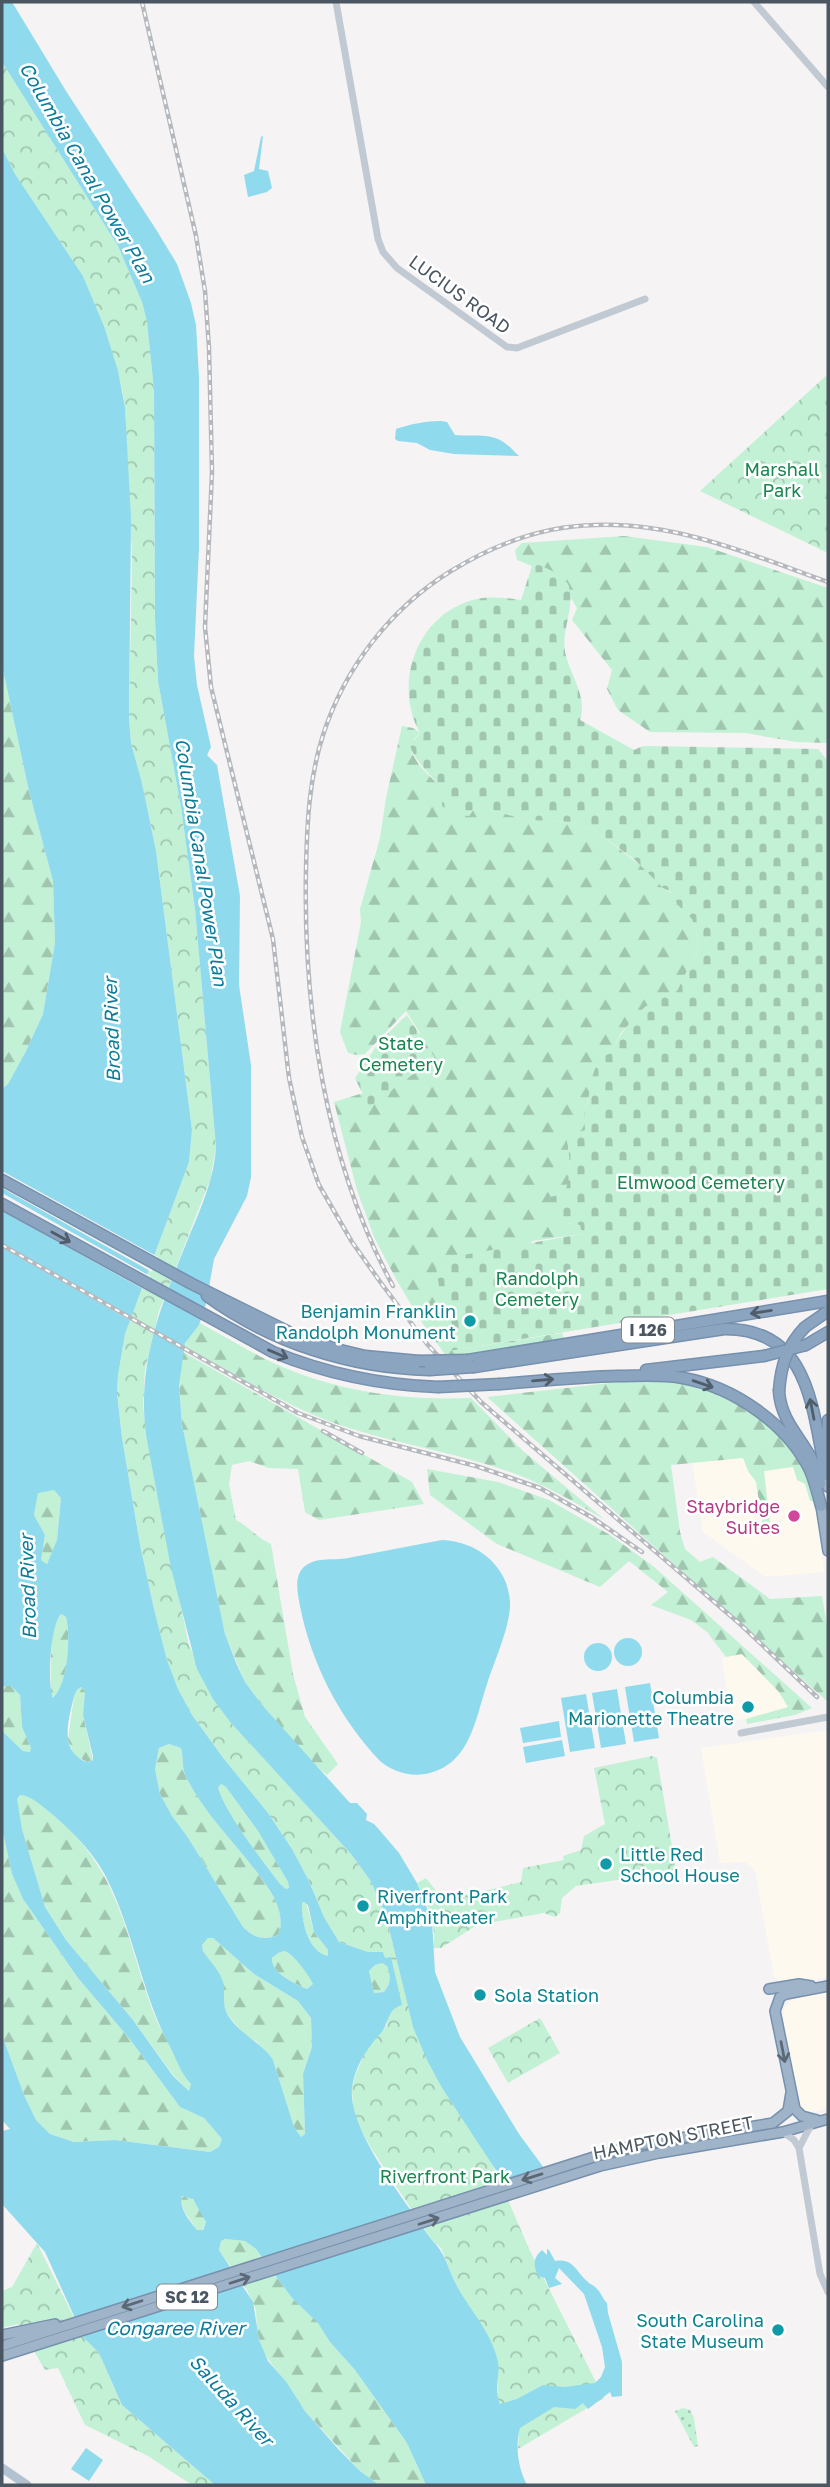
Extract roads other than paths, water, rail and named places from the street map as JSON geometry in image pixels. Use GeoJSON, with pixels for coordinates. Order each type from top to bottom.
{"type":"FeatureCollection","features":[{"type":"Feature","properties":{"kind":"highway"},"geometry":{"type":"LineString","coordinates":[[2,1180],[192,1284],[278,1336],[324,1354],[360,1363],[429,1370],[724,1329],[757,1334],[784,1349],[800,1370],[807,1388],[828,1487]]}},
{"type":"Feature","properties":{"kind":"highway","name":"I 126"},"geometry":{"type":"LineString","coordinates":[[2,1204],[273,1352],[318,1370],[382,1383],[438,1387],[586,1377],[764,1356],[806,1345],[828,1332]]}},
{"type":"Feature","properties":{"kind":"highway","name":"I 126"},"geometry":{"type":"LineString","coordinates":[[221,1301],[322,1345],[376,1358],[471,1364],[828,1301]]}},
{"type":"Feature","properties":{"kind":"highway"},"geometry":{"type":"LineString","coordinates":[[828,1311],[805,1327],[788,1349],[779,1391],[787,1420],[811,1453],[817,1468],[828,1551]]}},
{"type":"Feature","properties":{"kind":"highway"},"geometry":{"type":"LineString","coordinates":[[586,1377],[666,1376],[694,1380],[732,1395],[764,1417],[792,1444],[809,1469],[821,1506]]}},
{"type":"Feature","properties":{"kind":"highway"},"geometry":{"type":"LineString","coordinates":[[826,1475],[828,1420]]}},
{"type":"Feature","properties":{"kind":"highway"},"geometry":{"type":"LineString","coordinates":[[769,1989],[800,1984],[824,1986]]}},
{"type":"Feature","properties":{"kind":"highway"},"geometry":{"type":"LineString","coordinates":[[820,2121],[798,2113],[791,2093],[775,2011],[780,1997],[824,1986]]}},
{"type":"Feature","properties":{"kind":"highway","name":"HAMPTON STREET"},"geometry":{"type":"LineString","coordinates":[[362,2236],[599,2161],[638,2146],[774,2123],[788,2111],[791,2093]]}},
{"type":"Feature","properties":{"kind":"highway","name":"HAMPTON STREET"},"geometry":{"type":"LineString","coordinates":[[599,2161],[783,2132],[820,2121]]}},
{"type":"Feature","properties":{"kind":"highway","name":"SC 12"},"geometry":{"type":"LineString","coordinates":[[5,2344],[362,2236]]}},
{"type":"Feature","properties":{"kind":"highway","name":"SC 12"},"geometry":{"type":"LineString","coordinates":[[5,2344],[362,2236]]}},
{"type":"Feature","properties":{"kind":"main road"},"geometry":{"type":"LineString","coordinates":[[2,2468],[27,2485]]}},
{"type":"Feature","properties":{"kind":"street","name":"LUCIUS ROAD"},"geometry":{"type":"LineString","coordinates":[[337,2],[378,239],[391,263],[507,347],[517,348],[645,299]]}},
{"type":"Feature","properties":{"kind":"street"},"geometry":{"type":"LineString","coordinates":[[754,2],[828,87]]}},
{"type":"Feature","properties":{"kind":"street"},"geometry":{"type":"LineString","coordinates":[[741,1733],[828,1717]]}},
{"type":"Feature","properties":{"kind":"street"},"geometry":{"type":"LineString","coordinates":[[820,2121],[803,2137],[800,2148],[820,2274],[828,2292]]}},
{"type":"Feature","properties":{"kind":"street"},"geometry":{"type":"LineString","coordinates":[[783,2132],[800,2148]]}},
{"type":"Feature","properties":{"kind":"water","name":"Columbia Canal Power Plan"},"geometry":{"type":"Polygon","coordinates":[[[2,2],[12,2],[177,264],[196,325],[199,377],[199,548],[194,656],[197,685],[211,747],[207,755],[217,765],[240,896],[239,985],[251,1065],[251,1177],[247,1196],[214,1259],[206,1304],[199,1325],[185,1343],[179,1386],[182,1424],[225,1634],[245,1682],[262,1705],[350,1803],[357,1803],[367,1814],[366,1820],[374,1824],[399,1853],[417,1883],[432,1921],[435,1972],[460,2037],[519,2134],[544,2168],[503,2181],[442,2088],[427,2060],[413,2027],[385,1912],[370,1880],[351,1854],[231,1723],[213,1699],[197,1669],[171,1568],[146,1435],[145,1384],[153,1337],[176,1268],[205,1196],[216,1147],[195,909],[181,807],[158,681],[155,619],[154,390],[147,322],[142,302],[118,246],[2,62],[2,2]]]}},
{"type":"Feature","properties":{"kind":"water"},"geometry":{"type":"Polygon","coordinates":[[[263,136],[259,169],[268,171],[272,188],[248,197],[244,175],[254,171],[263,136]]]}},
{"type":"Feature","properties":{"kind":"water"},"geometry":{"type":"Polygon","coordinates":[[[2,148],[15,174],[83,276],[104,326],[118,371],[125,407],[131,518],[131,743],[156,851],[192,1130],[189,1162],[125,1334],[118,1375],[117,1393],[122,1438],[154,1609],[167,1660],[192,1715],[268,1813],[292,1849],[324,1917],[339,1942],[368,1952],[383,1952],[385,1958],[391,1957],[402,2005],[393,2010],[384,2029],[358,2066],[352,2089],[353,2106],[359,2125],[381,2166],[440,2250],[459,2290],[492,2343],[498,2362],[497,2394],[500,2404],[517,2399],[543,2385],[565,2387],[595,2383],[605,2367],[602,2347],[584,2294],[559,2268],[555,2278],[562,2284],[549,2288],[545,2278],[538,2276],[535,2268],[535,2259],[542,2250],[547,2255],[547,2249],[549,2250],[555,2261],[570,2263],[596,2287],[607,2303],[622,2362],[622,2396],[612,2397],[610,2392],[588,2409],[583,2403],[575,2409],[554,2407],[520,2428],[518,2457],[527,2485],[426,2485],[407,2443],[318,2323],[292,2298],[256,2249],[245,2241],[225,2239],[221,2241],[219,2250],[253,2302],[259,2340],[268,2361],[287,2383],[304,2410],[340,2451],[379,2485],[215,2485],[122,2405],[99,2353],[84,2338],[45,2252],[2,2204],[2,2131],[10,2129],[2,2120],[2,2035],[36,2120],[50,2134],[74,2142],[115,2140],[210,2152],[219,2147],[222,2139],[204,2118],[180,2107],[129,2038],[78,1978],[23,1899],[12,1874],[2,1828],[2,1731],[23,1751],[30,1752],[31,1748],[22,1727],[20,1695],[11,1686],[2,1686],[2,1089],[8,1084],[43,1014],[55,943],[53,881],[29,791],[2,665],[2,148]],[[54,1490],[38,1493],[34,1515],[45,1535],[41,1560],[47,1564],[57,1540],[61,1498],[54,1490]],[[61,1614],[54,1630],[50,1668],[53,1698],[62,1682],[67,1659],[66,1617],[61,1614]],[[81,1687],[74,1696],[68,1728],[69,1745],[78,1757],[89,1762],[93,1760],[93,1756],[83,1715],[85,1691],[81,1687]],[[169,1744],[159,1748],[155,1769],[160,1794],[243,1927],[259,1937],[278,1935],[280,1917],[272,1894],[196,1794],[185,1775],[181,1748],[169,1744]],[[221,1784],[218,1788],[229,1812],[280,1884],[286,1889],[289,1888],[258,1831],[221,1784]],[[20,1795],[17,1799],[22,1829],[45,1907],[66,1940],[133,2020],[173,2076],[189,2091],[191,2084],[181,2070],[159,2024],[118,1903],[104,1873],[84,1845],[60,1821],[37,1802],[20,1795]],[[304,1902],[303,1918],[311,1942],[321,1953],[328,1956],[328,1950],[314,1932],[308,1905],[304,1902]],[[208,1938],[202,1945],[203,1951],[222,1979],[225,2007],[229,2017],[273,2060],[294,2127],[301,2137],[305,2134],[303,2074],[312,2047],[311,2018],[298,2001],[254,1974],[213,1938],[208,1938]],[[284,1951],[272,1958],[275,1968],[287,1979],[307,1989],[313,1984],[288,1953],[284,1951]],[[382,1963],[369,1971],[374,1993],[384,1992],[389,1983],[387,1966],[382,1963]],[[182,2196],[182,2205],[197,2230],[203,2230],[206,2222],[193,2199],[182,2196]]]}},
{"type":"Feature","properties":{"kind":"water"},"geometry":{"type":"Polygon","coordinates":[[[447,422],[455,435],[495,438],[508,445],[519,456],[454,454],[395,439],[396,429],[447,422]]]}},
{"type":"Feature","properties":{"kind":"water"},"geometry":{"type":"Polygon","coordinates":[[[442,1540],[455,1541],[478,1550],[497,1566],[508,1589],[510,1611],[474,1726],[461,1752],[452,1762],[440,1769],[419,1775],[407,1774],[380,1761],[340,1709],[312,1648],[305,1627],[297,1582],[302,1569],[312,1562],[442,1540]]]}},
{"type":"Feature","properties":{"kind":"water"},"geometry":{"type":"Polygon","coordinates":[[[628,1638],[638,1642],[642,1652],[638,1662],[628,1666],[618,1662],[614,1652],[618,1642],[628,1638]]]}},
{"type":"Feature","properties":{"kind":"water"},"geometry":{"type":"Polygon","coordinates":[[[598,1643],[608,1647],[612,1657],[608,1667],[598,1671],[588,1667],[584,1657],[588,1647],[598,1643]]]}},
{"type":"Feature","properties":{"kind":"water"},"geometry":{"type":"Polygon","coordinates":[[[650,1683],[659,1738],[634,1742],[625,1687],[650,1683]]]}},
{"type":"Feature","properties":{"kind":"water"},"geometry":{"type":"Polygon","coordinates":[[[617,1689],[626,1744],[601,1748],[592,1693],[617,1689]]]}},
{"type":"Feature","properties":{"kind":"water"},"geometry":{"type":"Polygon","coordinates":[[[586,1694],[595,1748],[570,1752],[561,1698],[586,1694]]]}},
{"type":"Feature","properties":{"kind":"water"},"geometry":{"type":"Polygon","coordinates":[[[559,1721],[561,1737],[523,1743],[520,1728],[559,1721]]]}},
{"type":"Feature","properties":{"kind":"water"},"geometry":{"type":"Polygon","coordinates":[[[562,1740],[565,1756],[526,1763],[523,1747],[562,1740]]]}},
{"type":"Feature","properties":{"kind":"water"},"geometry":{"type":"Polygon","coordinates":[[[86,2448],[103,2460],[89,2481],[71,2469],[86,2448]]]}},
{"type":"Feature","properties":{"kind":"railway"},"geometry":{"type":"LineString","coordinates":[[142,2],[196,236],[205,291],[212,472],[205,627],[211,687],[273,939],[289,1078],[302,1137],[319,1185],[352,1242],[381,1283],[427,1344],[481,1402],[740,1624],[817,1697]]}},
{"type":"Feature","properties":{"kind":"railway"},"geometry":{"type":"LineString","coordinates":[[393,1286],[350,1188],[335,1136],[314,1030],[309,976],[306,869],[312,785],[318,752],[332,710],[357,663],[390,621],[429,586],[451,571],[502,545],[557,529],[595,525],[655,529],[714,542],[828,582]]}},
{"type":"Feature","properties":{"kind":"railway"},"geometry":{"type":"LineString","coordinates":[[2,1245],[298,1413],[359,1436],[476,1466],[540,1488],[593,1518],[642,1552]]}},
{"type":"Feature","properties":{"kind":"railway"},"geometry":{"type":"LineString","coordinates":[[323,1431],[362,1453]]}},
{"type":"Feature","properties":{"kind":"place","name":"Benjamin Franklin Randolph Monument"},"geometry":{"type":"Point","coordinates":[470,1321]}},
{"type":"Feature","properties":{"kind":"place","name":"Staybridge Suites"},"geometry":{"type":"Point","coordinates":[794,1516]}},
{"type":"Feature","properties":{"kind":"place","name":"Columbia Marionette Theatre"},"geometry":{"type":"Point","coordinates":[748,1707]}},
{"type":"Feature","properties":{"kind":"place","name":"Little Red School House"},"geometry":{"type":"Point","coordinates":[606,1864]}},
{"type":"Feature","properties":{"kind":"place","name":"Riverfront Park Amphitheater"},"geometry":{"type":"Point","coordinates":[363,1906]}},
{"type":"Feature","properties":{"kind":"place","name":"Sola Station"},"geometry":{"type":"Point","coordinates":[480,1995]}},
{"type":"Feature","properties":{"kind":"place","name":"South Carolina State Museum"},"geometry":{"type":"Point","coordinates":[778,2330]}},
{"type":"Feature","properties":{"kind":"park label","name":"Marshall Park"},"geometry":{"type":"Point","coordinates":[782,479]}},
{"type":"Feature","properties":{"kind":"park label","name":"State Cemetery"},"geometry":{"type":"Point","coordinates":[401,1053]}},
{"type":"Feature","properties":{"kind":"park label","name":"Elmwood Cemetery"},"geometry":{"type":"Point","coordinates":[701,1182]}},
{"type":"Feature","properties":{"kind":"park label","name":"Randolph Cemetery"},"geometry":{"type":"Point","coordinates":[537,1288]}},
{"type":"Feature","properties":{"kind":"park label","name":"Riverfront Park"},"geometry":{"type":"Point","coordinates":[445,2176]}},
{"type":"Feature","properties":{"kind":"water label","name":"Broad River"},"geometry":{"type":"Point","coordinates":[111,1030]}},
{"type":"Feature","properties":{"kind":"water label","name":"Broad River"},"geometry":{"type":"Point","coordinates":[27,1587]}},
{"type":"Feature","properties":{"kind":"water label","name":"Congaree River"},"geometry":{"type":"Point","coordinates":[175,2327]}},
{"type":"Feature","properties":{"kind":"water label","name":"Saluda River"},"geometry":{"type":"Point","coordinates":[232,2400]}}]}
